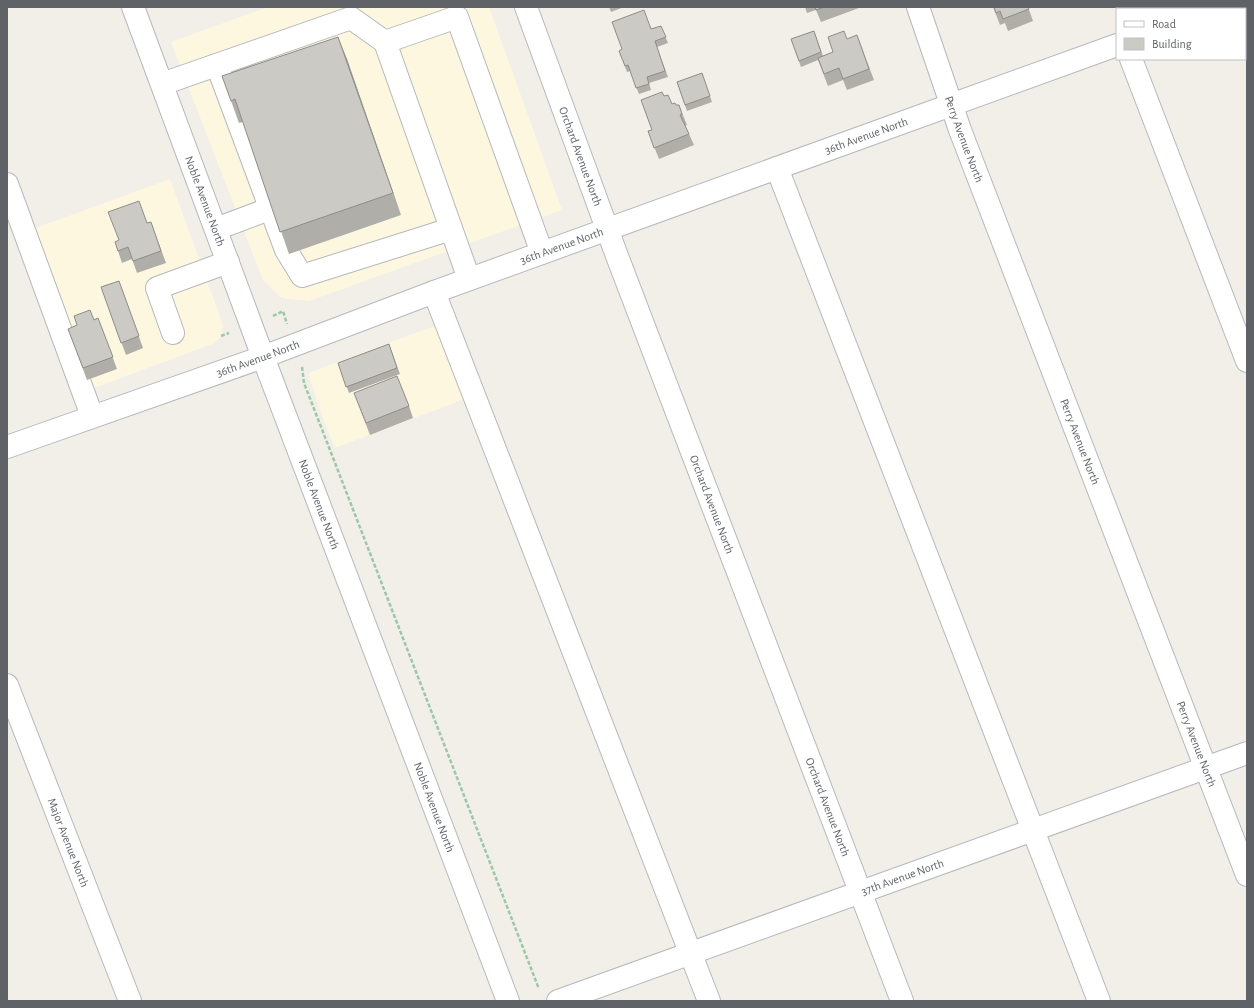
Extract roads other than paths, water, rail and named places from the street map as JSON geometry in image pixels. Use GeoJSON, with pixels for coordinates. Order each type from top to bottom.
{"type":"FeatureCollection","features":[{"type":"Feature","properties":{"kind":"street","name":"Noble Avenue North"},"geometry":{"type":"LineString","coordinates":[[133,7],[263,356],[508,1001]]}},
{"type":"Feature","properties":{"kind":"street","name":"Orchard Avenue North"},"geometry":{"type":"LineString","coordinates":[[526,7],[607,229],[902,1001]]}},
{"type":"Feature","properties":{"kind":"street","name":"Perry Avenue North"},"geometry":{"type":"LineString","coordinates":[[918,7],[960,130],[1247,875]]}},
{"type":"Feature","properties":{"kind":"street"},"geometry":{"type":"LineString","coordinates":[[385,42],[457,17],[542,253]]}},
{"type":"Feature","properties":{"kind":"street"},"geometry":{"type":"LineString","coordinates":[[162,84],[351,18],[385,42],[469,279]]}},
{"type":"Feature","properties":{"kind":"street","name":"36th Avenue North"},"geometry":{"type":"LineString","coordinates":[[7,447],[263,356],[469,279],[1116,44]]}},
{"type":"Feature","properties":{"kind":"street"},"geometry":{"type":"LineString","coordinates":[[1131,60],[1247,361]]}},
{"type":"Feature","properties":{"kind":"street"},"geometry":{"type":"LineString","coordinates":[[217,65],[269,208],[286,250],[302,276],[451,229]]}},
{"type":"Feature","properties":{"kind":"street"},"geometry":{"type":"LineString","coordinates":[[777,168],[1099,1001]]}},
{"type":"Feature","properties":{"kind":"street"},"geometry":{"type":"LineString","coordinates":[[7,184],[92,416]]}},
{"type":"Feature","properties":{"kind":"street"},"geometry":{"type":"LineString","coordinates":[[216,229],[269,208]]}},
{"type":"Feature","properties":{"kind":"street"},"geometry":{"type":"LineString","coordinates":[[173,333],[157,288],[228,262]]}},
{"type":"Feature","properties":{"kind":"street"},"geometry":{"type":"LineString","coordinates":[[434,292],[709,1001]]}},
{"type":"Feature","properties":{"kind":"street","name":"Major Avenue North"},"geometry":{"type":"LineString","coordinates":[[7,685],[130,1001]]}},
{"type":"Feature","properties":{"kind":"street","name":"37th Avenue North"},"geometry":{"type":"LineString","coordinates":[[549,997],[690,953],[1247,753]]}}]}
